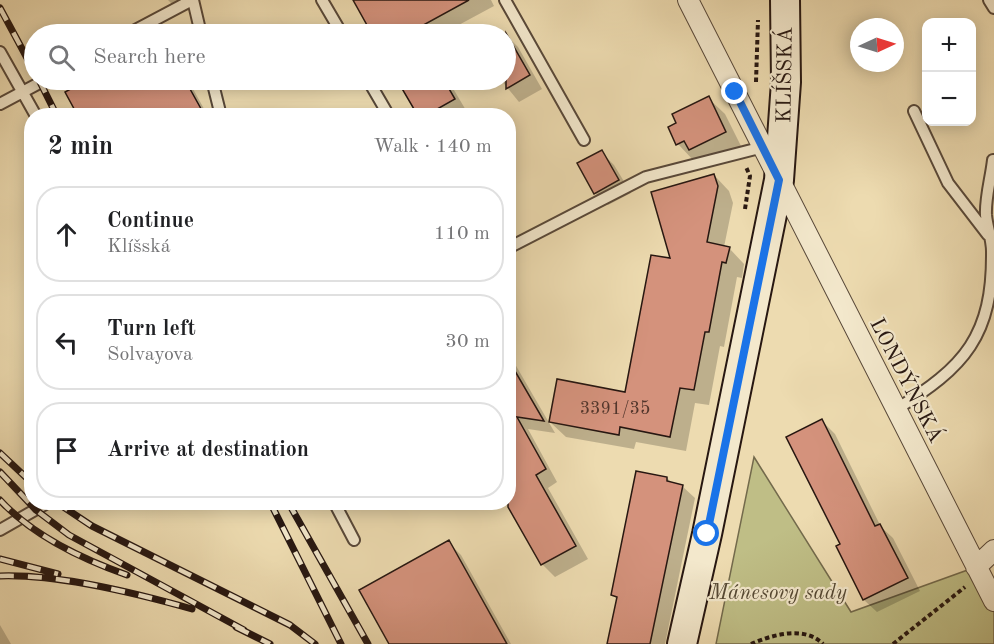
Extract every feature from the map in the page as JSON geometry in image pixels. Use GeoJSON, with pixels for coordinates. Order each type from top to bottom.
{"type":"FeatureCollection","features":[{"type":"Feature","properties":{"kind":"street","name":"LONDÝNSKÁ"},"geometry":{"type":"LineString","coordinates":[[688,0],[994,601]]}},
{"type":"Feature","properties":{"kind":"street","name":"KLÍŠSKÁ"},"geometry":{"type":"LineString","coordinates":[[682,644],[706,541],[779,180],[786,82],[785,0]]}},
{"type":"Feature","properties":{"kind":"street"},"geometry":{"type":"LineString","coordinates":[[976,567],[994,550]]}},
{"type":"Feature","properties":{"kind":"lane"},"geometry":{"type":"LineString","coordinates":[[147,24],[193,0],[199,24]]}},
{"type":"Feature","properties":{"kind":"lane"},"geometry":{"type":"LineString","coordinates":[[322,0],[336,24]]}},
{"type":"Feature","properties":{"kind":"lane"},"geometry":{"type":"LineString","coordinates":[[505,0],[584,140]]}},
{"type":"Feature","properties":{"kind":"lane"},"geometry":{"type":"LineString","coordinates":[[989,0],[994,8]]}},
{"type":"Feature","properties":{"kind":"lane"},"geometry":{"type":"LineString","coordinates":[[0,52],[31,108]]}},
{"type":"Feature","properties":{"kind":"lane"},"geometry":{"type":"LineString","coordinates":[[0,104],[26,90]]}},
{"type":"Feature","properties":{"kind":"lane"},"geometry":{"type":"LineString","coordinates":[[214,90],[219,108]]}},
{"type":"Feature","properties":{"kind":"lane"},"geometry":{"type":"LineString","coordinates":[[374,90],[384,108]]}},
{"type":"Feature","properties":{"kind":"lane"},"geometry":{"type":"LineString","coordinates":[[914,111],[948,183],[990,237]]}},
{"type":"Feature","properties":{"kind":"lane"},"geometry":{"type":"LineString","coordinates":[[516,244],[646,177],[763,147]]}},
{"type":"Feature","properties":{"kind":"lane"},"geometry":{"type":"LineString","coordinates":[[895,410],[940,381],[964,357],[990,298],[990,237],[986,214],[993,160]]}},
{"type":"Feature","properties":{"kind":"lane"},"geometry":{"type":"LineString","coordinates":[[0,530],[35,510]]}},
{"type":"Feature","properties":{"kind":"lane"},"geometry":{"type":"LineString","coordinates":[[338,510],[354,540]]}},
{"type":"Feature","properties":{"kind":"path"},"geometry":{"type":"LineString","coordinates":[[756,82],[758,10]]}},
{"type":"Feature","properties":{"kind":"path"},"geometry":{"type":"LineString","coordinates":[[893,644],[965,587]]}},
{"type":"Feature","properties":{"kind":"path"},"geometry":{"type":"LineString","coordinates":[[751,644],[777,634],[801,634],[823,644]]}},
{"type":"Feature","properties":{"kind":"green space","name":"Mánesovy sady"},"geometry":{"type":"Polygon","coordinates":[[[754,457],[851,612],[976,567],[994,601],[994,644],[716,644],[754,457]]]}},
{"type":"Feature","properties":{"kind":"building"},"geometry":{"type":"Polygon","coordinates":[[[353,0],[469,0],[425,24],[366,24],[353,0]]]}},
{"type":"Feature","properties":{"kind":"building"},"geometry":{"type":"Polygon","coordinates":[[[516,50],[530,75],[516,83],[516,50]]]}},
{"type":"Feature","properties":{"kind":"building"},"geometry":{"type":"Polygon","coordinates":[[[69,90],[191,90],[201,108],[74,108],[65,92],[69,90]]]}},
{"type":"Feature","properties":{"kind":"building"},"geometry":{"type":"Polygon","coordinates":[[[403,90],[450,90],[455,99],[439,108],[413,108],[403,90]]]}},
{"type":"Feature","properties":{"kind":"building"},"geometry":{"type":"Polygon","coordinates":[[[709,96],[726,132],[689,150],[684,141],[676,145],[668,127],[676,123],[672,114],[709,96]]]}},
{"type":"Feature","properties":{"kind":"building"},"geometry":{"type":"Polygon","coordinates":[[[602,150],[619,180],[594,194],[577,163],[602,150]]]}},
{"type":"Feature","properties":{"kind":"building"},"geometry":{"type":"Polygon","coordinates":[[[714,174],[718,186],[707,242],[730,247],[726,263],[722,262],[709,332],[705,332],[694,390],[680,388],[670,437],[620,427],[619,435],[549,422],[557,379],[625,392],[651,255],[670,258],[651,192],[714,174]]]}},
{"type":"Feature","properties":{"kind":"building"},"geometry":{"type":"Polygon","coordinates":[[[516,373],[544,421],[517,417],[546,469],[536,475],[576,546],[541,565],[510,510],[516,510],[516,373]]]}},
{"type":"Feature","properties":{"kind":"building"},"geometry":{"type":"Polygon","coordinates":[[[822,419],[875,526],[880,524],[908,578],[863,600],[836,546],[840,544],[786,437],[822,419]]]}},
{"type":"Feature","properties":{"kind":"building"},"geometry":{"type":"Polygon","coordinates":[[[636,471],[667,477],[667,481],[683,485],[650,644],[607,644],[617,597],[611,595],[636,471]]]}},
{"type":"Feature","properties":{"kind":"building"},"geometry":{"type":"Polygon","coordinates":[[[449,540],[507,644],[389,644],[359,590],[449,540]]]}},
{"type":"Feature","properties":{"kind":"railway"},"geometry":{"type":"LineString","coordinates":[[0,8],[24,52]]}},
{"type":"Feature","properties":{"kind":"railway"},"geometry":{"type":"LineString","coordinates":[[44,90],[53,108]]}},
{"type":"Feature","properties":{"kind":"railway"},"geometry":{"type":"LineString","coordinates":[[0,453],[24,476]]}},
{"type":"Feature","properties":{"kind":"railway"},"geometry":{"type":"LineString","coordinates":[[0,472],[24,497]]}},
{"type":"Feature","properties":{"kind":"railway"},"geometry":{"type":"LineString","coordinates":[[0,500],[42,535],[75,553],[127,575]]}},
{"type":"Feature","properties":{"kind":"railway"},"geometry":{"type":"LineString","coordinates":[[36,510],[69,535],[244,630]]}},
{"type":"Feature","properties":{"kind":"railway"},"geometry":{"type":"LineString","coordinates":[[68,510],[92,526],[290,625],[315,644]]}},
{"type":"Feature","properties":{"kind":"railway"},"geometry":{"type":"LineString","coordinates":[[274,510],[341,644]]}},
{"type":"Feature","properties":{"kind":"railway"},"geometry":{"type":"LineString","coordinates":[[293,510],[368,644]]}},
{"type":"Feature","properties":{"kind":"railway"},"geometry":{"type":"LineString","coordinates":[[0,559],[58,574]]}},
{"type":"Feature","properties":{"kind":"railway"},"geometry":{"type":"LineString","coordinates":[[0,576],[72,581],[192,609]]}},
{"type":"Feature","properties":{"kind":"railway"},"geometry":{"type":"LineString","coordinates":[[236,627],[270,644]]}},
{"type":"Feature","properties":{"kind":"route"},"geometry":{"type":"LineString","coordinates":[[707,534],[767,250],[779,180],[735,92]]}}]}
